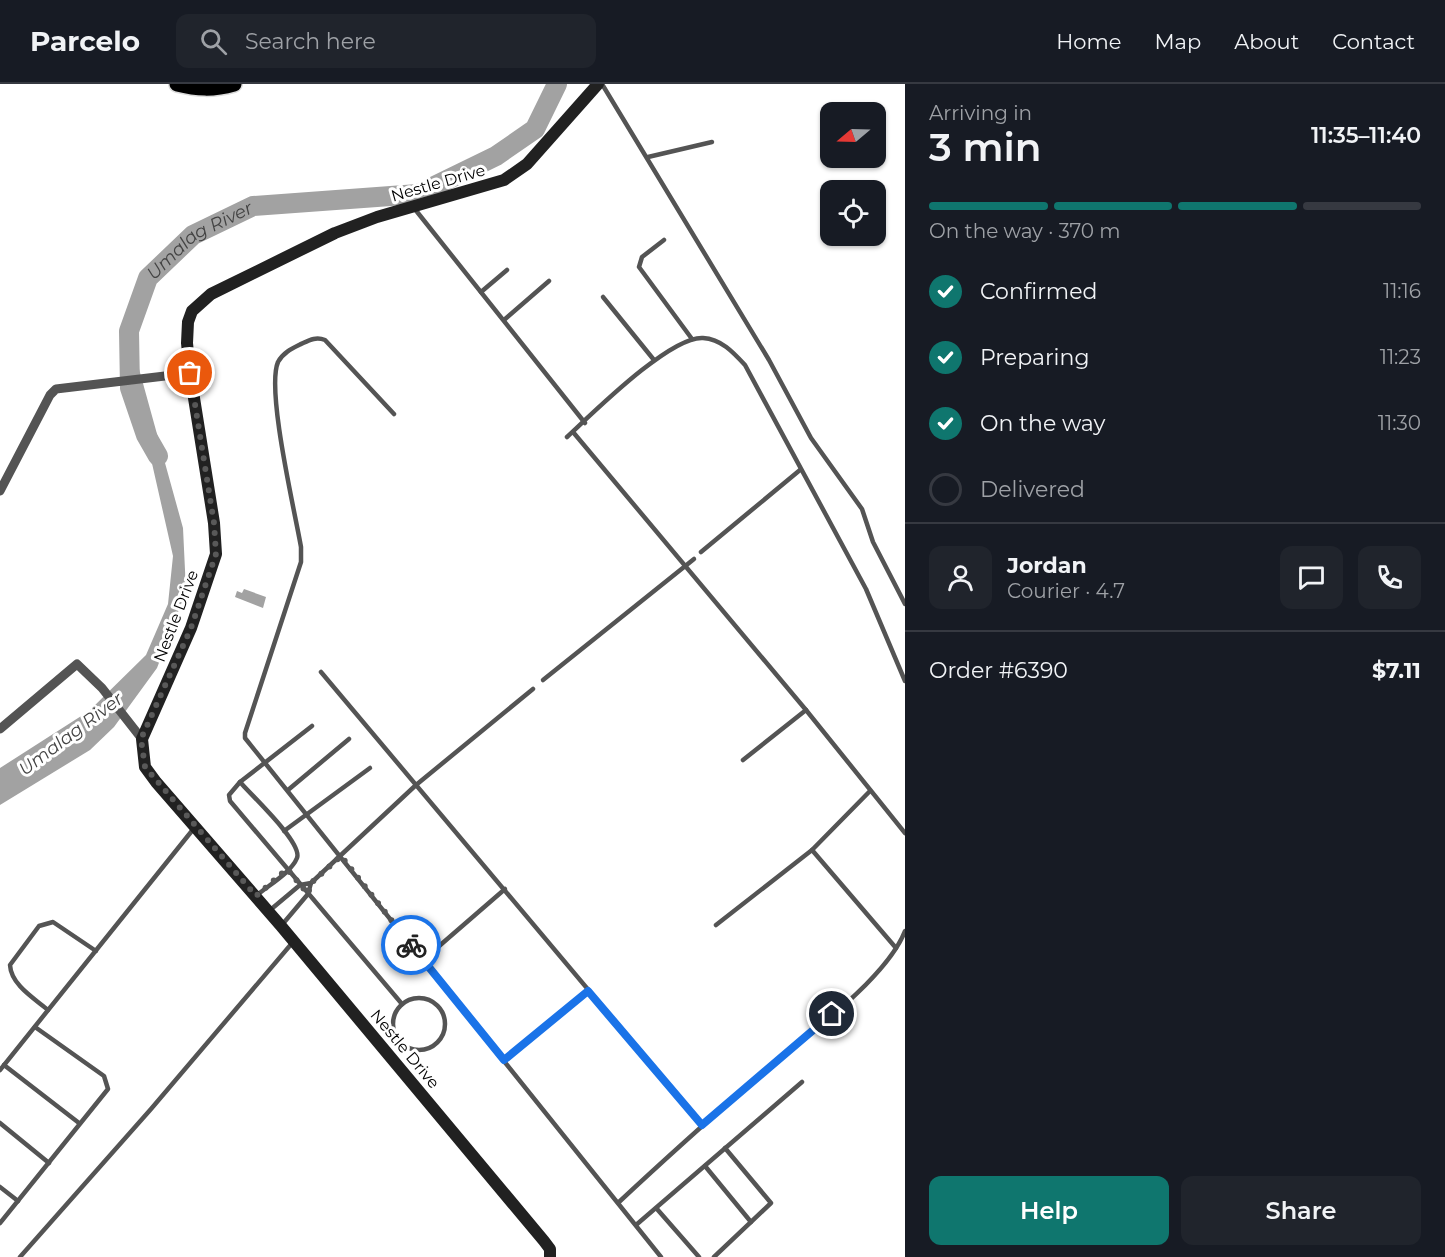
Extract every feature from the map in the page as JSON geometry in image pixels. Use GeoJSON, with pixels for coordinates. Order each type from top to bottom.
{"type":"FeatureCollection","features":[{"type":"Feature","properties":{"kind":"main road"},"geometry":{"type":"LineString","coordinates":[[177,84],[196,89],[218,89],[234,84]]}},
{"type":"Feature","properties":{"kind":"street","name":"Nestle Drive"},"geometry":{"type":"LineString","coordinates":[[550,1257],[550,1249],[544,1241],[269,911],[145,767],[141,739],[191,628],[216,554],[214,523],[190,373],[188,322],[192,311],[211,294],[335,233],[377,218],[494,185],[527,164],[600,84]]}},
{"type":"Feature","properties":{"kind":"street"},"geometry":{"type":"LineString","coordinates":[[0,491],[50,395],[64,386],[190,373]]}},
{"type":"Feature","properties":{"kind":"street"},"geometry":{"type":"LineString","coordinates":[[0,729],[73,665],[81,665],[102,688],[141,739]]}},
{"type":"Feature","properties":{"kind":"lane"},"geometry":{"type":"LineString","coordinates":[[600,84],[648,157],[769,360],[811,438],[862,509],[873,542],[905,604]]}},
{"type":"Feature","properties":{"kind":"lane"},"geometry":{"type":"LineString","coordinates":[[648,157],[712,142]]}},
{"type":"Feature","properties":{"kind":"lane"},"geometry":{"type":"LineString","coordinates":[[414,208],[585,423]]}},
{"type":"Feature","properties":{"kind":"lane"},"geometry":{"type":"LineString","coordinates":[[664,240],[642,257],[639,267],[693,339]]}},
{"type":"Feature","properties":{"kind":"lane"},"geometry":{"type":"LineString","coordinates":[[481,292],[507,270]]}},
{"type":"Feature","properties":{"kind":"lane"},"geometry":{"type":"LineString","coordinates":[[504,320],[549,281]]}},
{"type":"Feature","properties":{"kind":"lane"},"geometry":{"type":"LineString","coordinates":[[603,297],[654,360]]}},
{"type":"Feature","properties":{"kind":"lane"},"geometry":{"type":"LineString","coordinates":[[394,414],[325,340],[319,337],[286,352],[279,362],[274,394],[301,547],[301,562],[245,733],[247,742],[307,813],[661,1257]]}},
{"type":"Feature","properties":{"kind":"lane"},"geometry":{"type":"LineString","coordinates":[[567,437],[654,360],[693,339],[715,341],[730,348],[745,364],[866,589],[905,681]]}},
{"type":"Feature","properties":{"kind":"lane"},"geometry":{"type":"LineString","coordinates":[[573,432],[806,710],[905,833]]}},
{"type":"Feature","properties":{"kind":"lane"},"geometry":{"type":"LineString","coordinates":[[701,552],[800,470]]}},
{"type":"Feature","properties":{"kind":"lane"},"geometry":{"type":"LineString","coordinates":[[543,680],[694,558]]}},
{"type":"Feature","properties":{"kind":"lane"},"geometry":{"type":"LineString","coordinates":[[321,672],[702,1125]]}},
{"type":"Feature","properties":{"kind":"lane"},"geometry":{"type":"LineString","coordinates":[[269,911],[300,885],[311,883],[416,785],[533,689]]}},
{"type":"Feature","properties":{"kind":"lane"},"geometry":{"type":"LineString","coordinates":[[743,760],[806,710]]}},
{"type":"Feature","properties":{"kind":"lane"},"geometry":{"type":"LineString","coordinates":[[312,726],[240,782],[229,795],[230,801],[402,1004]]}},
{"type":"Feature","properties":{"kind":"lane"},"geometry":{"type":"LineString","coordinates":[[288,790],[349,739]]}},
{"type":"Feature","properties":{"kind":"lane"},"geometry":{"type":"LineString","coordinates":[[284,831],[370,768]]}},
{"type":"Feature","properties":{"kind":"lane"},"geometry":{"type":"LineString","coordinates":[[240,782],[296,845],[297,852],[297,859],[256,896]]}},
{"type":"Feature","properties":{"kind":"lane"},"geometry":{"type":"LineString","coordinates":[[716,925],[812,850],[870,791]]}},
{"type":"Feature","properties":{"kind":"lane"},"geometry":{"type":"LineString","coordinates":[[79,1123],[2,1067],[195,827]]}},
{"type":"Feature","properties":{"kind":"lane"},"geometry":{"type":"LineString","coordinates":[[812,850],[896,948]]}},
{"type":"Feature","properties":{"kind":"lane"},"geometry":{"type":"LineString","coordinates":[[281,926],[308,894],[311,883]]}},
{"type":"Feature","properties":{"kind":"lane"},"geometry":{"type":"LineString","coordinates":[[423,960],[505,889]]}},
{"type":"Feature","properties":{"kind":"lane"},"geometry":{"type":"LineString","coordinates":[[48,1010],[19,985],[10,970],[10,965],[39,926],[54,922],[96,951]]}},
{"type":"Feature","properties":{"kind":"lane"},"geometry":{"type":"LineString","coordinates":[[619,1202],[702,1125],[848,1000],[896,948],[905,932]]}},
{"type":"Feature","properties":{"kind":"lane"},"geometry":{"type":"LineString","coordinates":[[20,1257],[151,1110],[293,942]]}},
{"type":"Feature","properties":{"kind":"lane"},"geometry":{"type":"LineString","coordinates":[[504,1060],[588,991]]}},
{"type":"Feature","properties":{"kind":"lane"},"geometry":{"type":"LineString","coordinates":[[414,999],[426,999],[440,1010],[445,1028],[440,1040],[431,1048],[418,1050],[406,1047],[397,1038],[393,1026],[395,1014],[402,1004],[414,999]]}},
{"type":"Feature","properties":{"kind":"lane"},"geometry":{"type":"LineString","coordinates":[[0,1223],[108,1089],[108,1081],[104,1076],[35,1027]]}},
{"type":"Feature","properties":{"kind":"lane"},"geometry":{"type":"LineString","coordinates":[[636,1225],[802,1082]]}},
{"type":"Feature","properties":{"kind":"lane"},"geometry":{"type":"LineString","coordinates":[[0,1123],[50,1163]]}},
{"type":"Feature","properties":{"kind":"lane"},"geometry":{"type":"LineString","coordinates":[[714,1257],[769,1205],[771,1199],[725,1148]]}},
{"type":"Feature","properties":{"kind":"lane"},"geometry":{"type":"LineString","coordinates":[[705,1166],[751,1222]]}},
{"type":"Feature","properties":{"kind":"lane"},"geometry":{"type":"LineString","coordinates":[[0,1187],[18,1201]]}},
{"type":"Feature","properties":{"kind":"lane"},"geometry":{"type":"LineString","coordinates":[[657,1209],[699,1257]]}},
{"type":"Feature","properties":{"kind":"water"},"geometry":{"type":"Polygon","coordinates":[[[131,340],[183,528],[186,591],[157,668],[114,727],[90,750],[0,805],[0,768],[89,711],[146,655],[168,604],[173,556],[139,406],[131,340]]]}},
{"type":"Feature","properties":{"kind":"water"},"geometry":{"type":"Polygon","coordinates":[[[244,589],[266,597],[263,608],[235,597],[237,591],[242,593],[244,589]]]}},
{"type":"Feature","properties":{"kind":"waterway","name":"Umalag River"},"geometry":{"type":"LineString","coordinates":[[158,456],[146,435],[130,388],[129,331],[148,278],[193,235],[253,206],[418,194],[496,156],[535,129],[557,84]]}},
{"type":"Feature","properties":{"kind":"way so far"},"geometry":{"type":"LineString","coordinates":[[190,373],[214,523],[216,554],[191,628],[162,697],[141,739],[141,754],[145,767],[256,896],[287,869],[308,894],[311,883],[341,856],[411,945]]}},
{"type":"Feature","properties":{"kind":"route"},"geometry":{"type":"LineString","coordinates":[[411,945],[504,1060],[588,991],[702,1125],[832,1014]]}}]}
